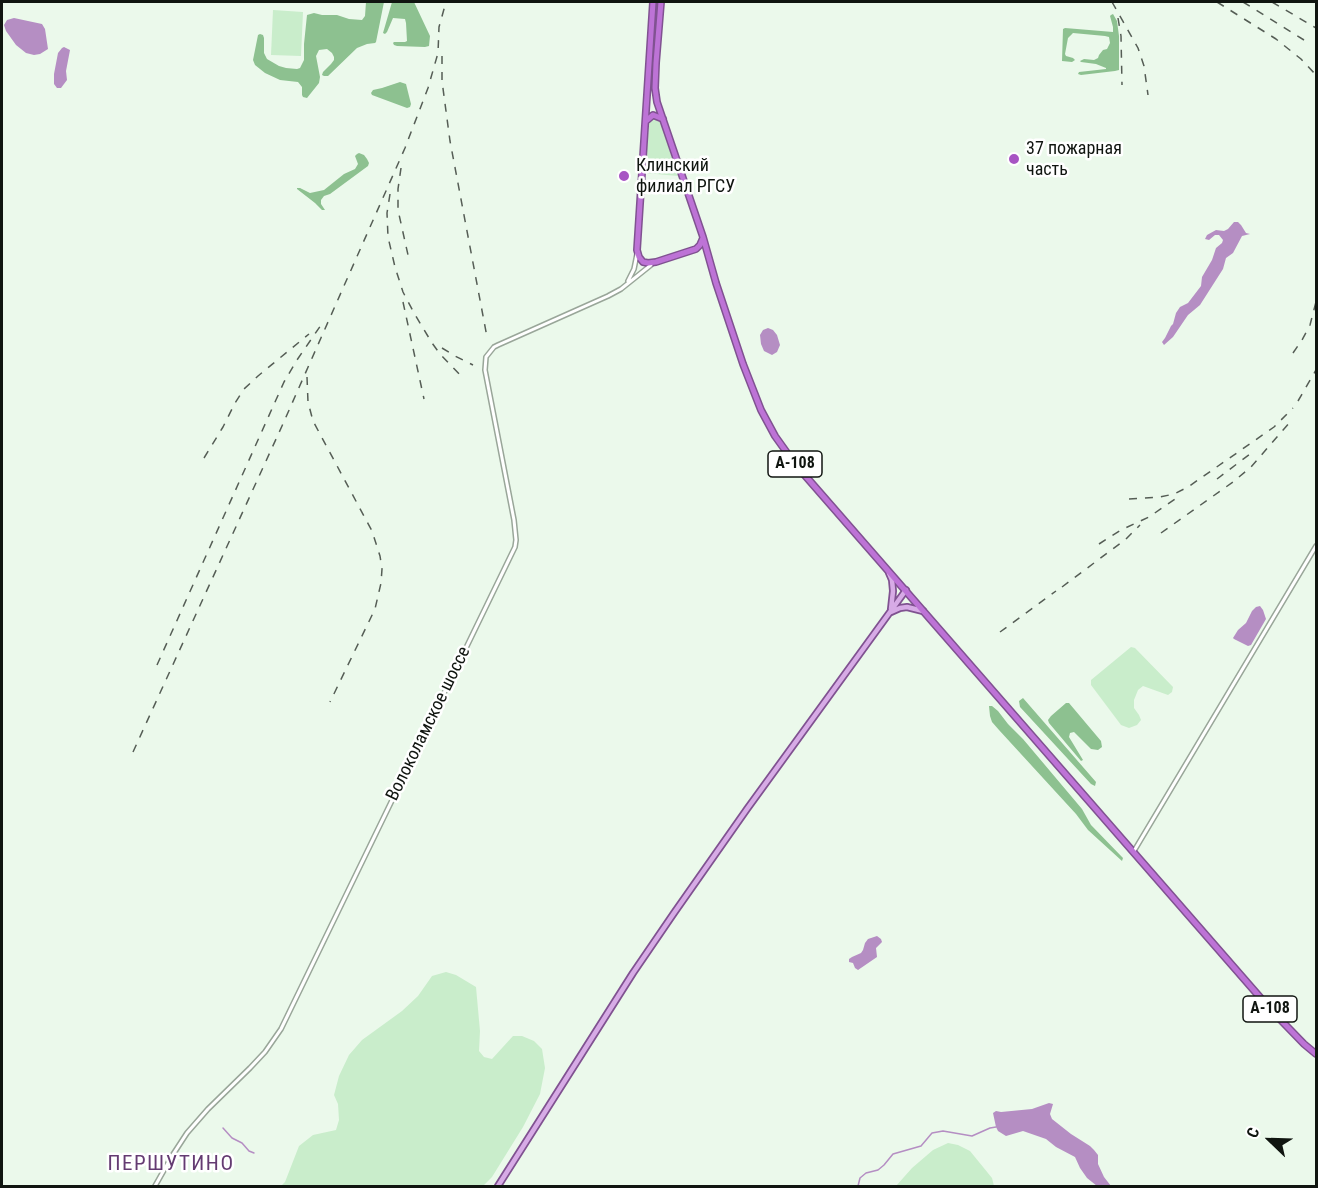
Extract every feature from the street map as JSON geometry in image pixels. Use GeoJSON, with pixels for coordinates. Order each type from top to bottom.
{"type":"FeatureCollection","features":[{"type":"Feature","properties":{"kind":"highway"},"geometry":{"type":"LineString","coordinates":[[653,2],[637,250],[643,262],[648,263],[696,249],[708,255]]}},
{"type":"Feature","properties":{"kind":"highway","name":"А-108"},"geometry":{"type":"LineString","coordinates":[[661,2],[655,88],[657,102],[743,364],[761,410],[775,436],[795,464],[1272,1011],[1317,1054]]}},
{"type":"Feature","properties":{"kind":"highway"},"geometry":{"type":"LineString","coordinates":[[646,121],[653,115],[664,120]]}},
{"type":"Feature","properties":{"kind":"highway"},"geometry":{"type":"LineString","coordinates":[[696,249],[703,237]]}},
{"type":"Feature","properties":{"kind":"main road"},"geometry":{"type":"LineString","coordinates":[[888,571],[893,591],[891,612]]}},
{"type":"Feature","properties":{"kind":"main road"},"geometry":{"type":"LineString","coordinates":[[498,1186],[674,913],[906,590]]}},
{"type":"Feature","properties":{"kind":"main road"},"geometry":{"type":"LineString","coordinates":[[891,612],[907,607],[924,611]]}},
{"type":"Feature","properties":{"kind":"street"},"geometry":{"type":"LineString","coordinates":[[621,289],[633,273],[637,250]]}},
{"type":"Feature","properties":{"kind":"street","name":"Волоколамское шоссе"},"geometry":{"type":"LineString","coordinates":[[155,1186],[187,1133],[258,1060],[281,1029],[515,547],[514,520],[485,370],[486,357],[494,347],[621,289],[645,268],[656,262]]}},
{"type":"Feature","properties":{"kind":"street"},"geometry":{"type":"LineString","coordinates":[[1133,852],[1317,546]]}},
{"type":"Feature","properties":{"kind":"green space"},"geometry":{"type":"Polygon","coordinates":[[[366,2],[384,2],[376,42],[357,48],[328,76],[322,75],[334,57],[327,49],[319,50],[316,56],[319,83],[307,98],[303,97],[302,87],[298,82],[280,80],[255,65],[253,60],[260,34],[264,38],[264,53],[267,59],[286,68],[300,68],[304,60],[307,15],[314,13],[337,15],[362,20],[365,16],[366,2]]]}},
{"type":"Feature","properties":{"kind":"green space"},"geometry":{"type":"Polygon","coordinates":[[[392,2],[414,2],[430,36],[429,46],[394,45],[394,42],[407,41],[405,19],[393,18],[387,32],[383,33],[392,2]]]}},
{"type":"Feature","properties":{"kind":"green space"},"geometry":{"type":"Polygon","coordinates":[[[273,10],[303,12],[301,56],[271,55],[273,10]]]}},
{"type":"Feature","properties":{"kind":"green space"},"geometry":{"type":"Polygon","coordinates":[[[1113,14],[1117,21],[1119,36],[1119,70],[1078,74],[1106,69],[1096,64],[1080,61],[1098,58],[1103,50],[1107,49],[1110,43],[1109,37],[1073,33],[1068,38],[1065,54],[1075,60],[1062,61],[1063,29],[1113,32],[1110,16],[1113,14]]]}},
{"type":"Feature","properties":{"kind":"green space"},"geometry":{"type":"Polygon","coordinates":[[[400,82],[406,84],[410,107],[407,108],[371,93],[373,90],[400,82]]]}},
{"type":"Feature","properties":{"kind":"green space"},"geometry":{"type":"Polygon","coordinates":[[[654,118],[660,121],[678,176],[645,173],[649,124],[654,118]]]}},
{"type":"Feature","properties":{"kind":"green space"},"geometry":{"type":"Polygon","coordinates":[[[359,153],[367,159],[368,166],[324,196],[321,204],[325,210],[322,210],[297,189],[300,188],[310,193],[324,190],[344,174],[355,169],[358,164],[355,156],[359,153]]]}},
{"type":"Feature","properties":{"kind":"green space"},"geometry":{"type":"Polygon","coordinates":[[[1131,647],[1135,648],[1173,687],[1172,692],[1168,695],[1143,686],[1138,690],[1134,708],[1141,720],[1137,725],[1129,728],[1121,725],[1091,685],[1091,680],[1131,647]]]}},
{"type":"Feature","properties":{"kind":"green space"},"geometry":{"type":"Polygon","coordinates":[[[1023,698],[1096,782],[1095,786],[1020,707],[1019,701],[1023,698]]]}},
{"type":"Feature","properties":{"kind":"green space"},"geometry":{"type":"Polygon","coordinates":[[[1066,703],[1069,703],[1101,741],[1102,747],[1098,750],[1091,749],[1074,732],[1070,733],[1069,737],[1083,760],[1081,761],[1048,720],[1066,703]]]}},
{"type":"Feature","properties":{"kind":"green space"},"geometry":{"type":"Polygon","coordinates":[[[989,706],[998,711],[1023,739],[1082,809],[1091,825],[1123,858],[1122,861],[1088,830],[992,722],[989,706]]]}},
{"type":"Feature","properties":{"kind":"green space"},"geometry":{"type":"Polygon","coordinates":[[[446,972],[476,987],[480,1031],[479,1051],[484,1057],[492,1059],[513,1036],[522,1036],[534,1041],[542,1049],[545,1068],[540,1094],[523,1127],[492,1177],[483,1186],[281,1186],[285,1182],[299,1146],[313,1135],[336,1130],[339,1120],[338,1104],[334,1095],[339,1076],[349,1055],[362,1040],[402,1011],[418,996],[432,976],[446,972]]]}},
{"type":"Feature","properties":{"kind":"green space"},"geometry":{"type":"Polygon","coordinates":[[[948,1143],[970,1151],[992,1178],[994,1186],[896,1186],[933,1150],[948,1143]]]}},
{"type":"Feature","properties":{"kind":"shaded area"},"geometry":{"type":"Polygon","coordinates":[[[14,18],[42,24],[48,49],[34,55],[26,53],[16,45],[4,25],[7,20],[14,18]]]}},
{"type":"Feature","properties":{"kind":"shaded area"},"geometry":{"type":"Polygon","coordinates":[[[64,47],[70,50],[66,71],[67,80],[61,88],[57,88],[54,84],[54,74],[58,53],[64,47]]]}},
{"type":"Feature","properties":{"kind":"shaded area"},"geometry":{"type":"Polygon","coordinates":[[[1234,222],[1238,222],[1246,233],[1250,234],[1242,236],[1233,253],[1226,258],[1223,269],[1200,305],[1188,315],[1173,337],[1164,345],[1162,342],[1173,324],[1176,313],[1180,307],[1188,303],[1201,286],[1202,277],[1216,248],[1222,243],[1223,240],[1219,235],[1209,240],[1205,239],[1207,235],[1216,230],[1224,231],[1234,222]]]}},
{"type":"Feature","properties":{"kind":"shaded area"},"geometry":{"type":"Polygon","coordinates":[[[768,328],[777,335],[780,345],[777,352],[772,355],[764,351],[761,344],[760,335],[768,328]]]}},
{"type":"Feature","properties":{"kind":"shaded area"},"geometry":{"type":"Polygon","coordinates":[[[1260,606],[1266,619],[1251,645],[1248,646],[1234,639],[1252,611],[1260,606]]]}},
{"type":"Feature","properties":{"kind":"shaded area"},"geometry":{"type":"Polygon","coordinates":[[[877,936],[882,942],[876,948],[877,957],[858,970],[853,963],[849,962],[849,959],[861,953],[868,939],[877,936]]]}},
{"type":"Feature","properties":{"kind":"shaded area"},"geometry":{"type":"Polygon","coordinates":[[[1049,1103],[1053,1104],[1050,1114],[1052,1119],[1090,1146],[1098,1155],[1098,1164],[1111,1186],[1097,1186],[1087,1178],[1075,1157],[1046,1139],[1023,1131],[1006,1136],[996,1127],[993,1113],[996,1111],[1032,1109],[1049,1103]]]}},
{"type":"Feature","properties":{"kind":"waterway"},"geometry":{"type":"LineString","coordinates":[[858,1186],[860,1178],[866,1173],[878,1170],[893,1154],[921,1146],[932,1133],[943,1131],[972,1136],[996,1127]]}},
{"type":"Feature","properties":{"kind":"waterway"},"geometry":{"type":"LineString","coordinates":[[223,1128],[232,1138],[254,1153]]}},
{"type":"Feature","properties":{"kind":"railway"},"geometry":{"type":"LineString","coordinates":[[133,752],[282,426],[405,148],[428,88],[438,53],[439,27],[446,2]]}},
{"type":"Feature","properties":{"kind":"railway"},"geometry":{"type":"LineString","coordinates":[[1112,2],[1138,48],[1144,66],[1148,95]]}},
{"type":"Feature","properties":{"kind":"railway"},"geometry":{"type":"LineString","coordinates":[[1217,2],[1276,39],[1301,59],[1316,75]]}},
{"type":"Feature","properties":{"kind":"railway"},"geometry":{"type":"LineString","coordinates":[[1243,2],[1304,40]]}},
{"type":"Feature","properties":{"kind":"railway"},"geometry":{"type":"LineString","coordinates":[[1272,2],[1316,28]]}},
{"type":"Feature","properties":{"kind":"railway"},"geometry":{"type":"LineString","coordinates":[[1118,18],[1121,36],[1122,85]]}},
{"type":"Feature","properties":{"kind":"railway"},"geometry":{"type":"LineString","coordinates":[[442,56],[442,81],[450,141],[487,337]]}},
{"type":"Feature","properties":{"kind":"railway"},"geometry":{"type":"LineString","coordinates":[[401,168],[398,210],[408,255]]}},
{"type":"Feature","properties":{"kind":"railway"},"geometry":{"type":"LineString","coordinates":[[390,194],[387,213],[388,237],[403,292],[432,343],[464,379]]}},
{"type":"Feature","properties":{"kind":"railway"},"geometry":{"type":"LineString","coordinates":[[403,302],[424,399]]}},
{"type":"Feature","properties":{"kind":"railway"},"geometry":{"type":"LineString","coordinates":[[1293,353],[1310,325],[1316,302]]}},
{"type":"Feature","properties":{"kind":"railway"},"geometry":{"type":"LineString","coordinates":[[157,665],[284,382],[321,325]]}},
{"type":"Feature","properties":{"kind":"railway"},"geometry":{"type":"LineString","coordinates":[[204,458],[244,389],[309,334]]}},
{"type":"Feature","properties":{"kind":"railway"},"geometry":{"type":"LineString","coordinates":[[442,348],[473,365]]}},
{"type":"Feature","properties":{"kind":"railway"},"geometry":{"type":"LineString","coordinates":[[1298,401],[1316,370]]}},
{"type":"Feature","properties":{"kind":"railway"},"geometry":{"type":"LineString","coordinates":[[307,377],[308,402],[313,421],[372,531],[382,569],[375,609],[330,702]]}},
{"type":"Feature","properties":{"kind":"railway"},"geometry":{"type":"LineString","coordinates":[[1129,499],[1160,497],[1174,494],[1188,487],[1274,427],[1293,408]]}},
{"type":"Feature","properties":{"kind":"railway"},"geometry":{"type":"LineString","coordinates":[[1161,533],[1251,467],[1290,422]]}},
{"type":"Feature","properties":{"kind":"railway"},"geometry":{"type":"LineString","coordinates":[[1217,479],[1250,454]]}},
{"type":"Feature","properties":{"kind":"railway"},"geometry":{"type":"LineString","coordinates":[[1099,544],[1121,530],[1149,517],[1181,495]]}},
{"type":"Feature","properties":{"kind":"railway"},"geometry":{"type":"LineString","coordinates":[[1062,587],[1126,539],[1140,525]]}},
{"type":"Feature","properties":{"kind":"railway"},"geometry":{"type":"LineString","coordinates":[[1000,632],[1056,591]]}},
{"type":"Feature","properties":{"kind":"place","name":"37 пожарная часть"},"geometry":{"type":"Point","coordinates":[1014,159]}},
{"type":"Feature","properties":{"kind":"place","name":"Клинский филиал РГСУ"},"geometry":{"type":"Point","coordinates":[624,176]}},
{"type":"Feature","properties":{"kind":"district","name":"ПЕРШУТИНО"},"geometry":{"type":"Point","coordinates":[171,1165]}}]}
